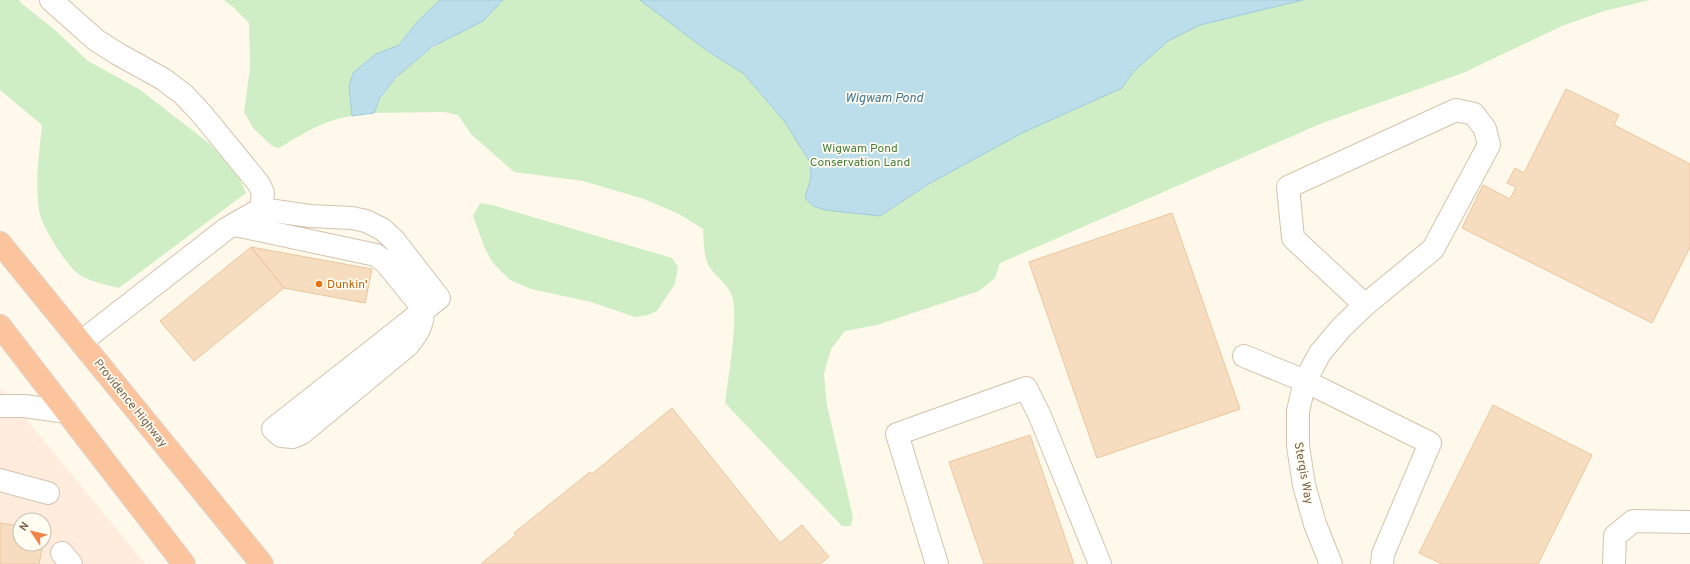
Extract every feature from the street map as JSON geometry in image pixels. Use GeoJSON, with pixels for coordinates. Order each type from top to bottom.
{"type":"FeatureCollection","features":[{"type":"Feature","properties":{"kind":"highway","name":"Providence Highway"},"geometry":{"type":"LineString","coordinates":[[0,243],[262,564]]}},
{"type":"Feature","properties":{"kind":"highway"},"geometry":{"type":"LineString","coordinates":[[0,326],[180,562]]}},
{"type":"Feature","properties":{"kind":"street"},"geometry":{"type":"LineString","coordinates":[[51,0],[96,40],[163,79],[183,94],[201,113],[259,184],[263,193],[261,209]]}},
{"type":"Feature","properties":{"kind":"street","name":"Stergis Way"},"geometry":{"type":"LineString","coordinates":[[1331,564],[1314,524],[1305,491],[1298,446],[1298,411],[1305,381],[1320,353],[1342,327],[1365,304],[1433,249],[1489,145],[1485,129],[1474,114],[1456,110],[1288,187],[1293,238],[1365,304]]}},
{"type":"Feature","properties":{"kind":"street"},"geometry":{"type":"LineString","coordinates":[[81,342],[226,229],[261,209],[310,216],[352,218],[366,221],[382,229],[394,240],[440,298],[423,311]]}},
{"type":"Feature","properties":{"kind":"street"},"geometry":{"type":"LineString","coordinates":[[234,225],[376,255],[386,262],[421,306],[423,311],[423,318],[417,332],[407,346],[302,433],[288,438],[281,436],[273,429]]}},
{"type":"Feature","properties":{"kind":"street"},"geometry":{"type":"LineString","coordinates":[[1244,356],[1305,381],[1430,443],[1383,554],[1382,564]]}},
{"type":"Feature","properties":{"kind":"street"},"geometry":{"type":"LineString","coordinates":[[937,564],[897,434],[1026,388],[1040,416],[1100,564]]}},
{"type":"Feature","properties":{"kind":"street"},"geometry":{"type":"LineString","coordinates":[[0,406],[24,406],[67,412]]}},
{"type":"Feature","properties":{"kind":"street"},"geometry":{"type":"LineString","coordinates":[[0,480],[48,493]]}},
{"type":"Feature","properties":{"kind":"street"},"geometry":{"type":"LineString","coordinates":[[1614,564],[1615,536],[1633,521],[1690,522]]}},
{"type":"Feature","properties":{"kind":"shaded area"},"geometry":{"type":"Polygon","coordinates":[[[0,388],[35,430],[145,564],[0,564],[0,388]]]}},
{"type":"Feature","properties":{"kind":"green space"},"geometry":{"type":"Polygon","coordinates":[[[0,0],[19,0],[54,29],[88,61],[139,89],[210,144],[238,175],[246,193],[119,288],[91,280],[76,272],[54,243],[44,225],[39,210],[37,178],[42,125],[0,90],[0,0]]]}},
{"type":"Feature","properties":{"kind":"green space","name":"Wigwam Pond Conservation Land"},"geometry":{"type":"Polygon","coordinates":[[[224,0],[1650,0],[1604,11],[1562,26],[1463,73],[1320,124],[1000,263],[995,278],[979,291],[877,325],[845,331],[831,349],[824,374],[827,405],[853,517],[851,526],[842,526],[725,403],[734,332],[734,305],[728,288],[713,272],[708,264],[704,249],[703,229],[679,214],[644,199],[583,181],[514,172],[471,134],[458,115],[444,112],[374,113],[388,88],[407,67],[442,42],[455,35],[417,22],[399,45],[376,54],[349,87],[352,116],[322,124],[279,148],[272,146],[253,128],[244,112],[250,68],[249,23],[224,0]]]}},
{"type":"Feature","properties":{"kind":"green space"},"geometry":{"type":"Polygon","coordinates":[[[480,203],[492,205],[672,258],[678,267],[675,284],[657,311],[648,315],[635,317],[591,302],[531,289],[510,280],[493,263],[485,249],[473,216],[480,203]]]}},
{"type":"Feature","properties":{"kind":"water"},"geometry":{"type":"Polygon","coordinates":[[[440,0],[503,0],[483,21],[432,47],[395,78],[380,98],[374,113],[352,116],[349,87],[353,73],[376,54],[399,45],[417,22],[440,0]]]}},
{"type":"Feature","properties":{"kind":"water","name":"Wigwam Pond"},"geometry":{"type":"Polygon","coordinates":[[[640,0],[1303,0],[1200,25],[1168,41],[1133,72],[1122,88],[1022,133],[927,185],[880,216],[825,210],[813,206],[805,198],[811,177],[810,162],[784,121],[744,74],[706,50],[640,0]]]}},
{"type":"Feature","properties":{"kind":"building"},"geometry":{"type":"Polygon","coordinates":[[[1566,89],[1619,115],[1614,125],[1690,164],[1690,247],[1652,323],[1462,228],[1483,185],[1510,199],[1516,187],[1507,183],[1515,168],[1524,173],[1566,89]]]}},
{"type":"Feature","properties":{"kind":"building"},"geometry":{"type":"Polygon","coordinates":[[[1172,213],[1240,409],[1097,458],[1029,262],[1172,213]]]}},
{"type":"Feature","properties":{"kind":"building"},"geometry":{"type":"Polygon","coordinates":[[[251,247],[284,288],[194,361],[160,321],[251,247]]]}},
{"type":"Feature","properties":{"kind":"building"},"geometry":{"type":"Polygon","coordinates":[[[251,247],[372,269],[365,303],[284,288],[251,247]]]}},
{"type":"Feature","properties":{"kind":"building"},"geometry":{"type":"Polygon","coordinates":[[[1493,405],[1592,455],[1538,564],[1442,564],[1419,553],[1493,405]]]}},
{"type":"Feature","properties":{"kind":"building"},"geometry":{"type":"Polygon","coordinates":[[[672,408],[780,543],[802,525],[829,557],[820,564],[481,564],[516,535],[514,533],[590,472],[592,474],[672,408]]]}},
{"type":"Feature","properties":{"kind":"building"},"geometry":{"type":"Polygon","coordinates":[[[1030,435],[1074,564],[984,564],[949,462],[1030,435]]]}},
{"type":"Feature","properties":{"kind":"building"},"geometry":{"type":"Polygon","coordinates":[[[0,523],[12,525],[12,552],[41,552],[39,564],[0,564],[0,523]]]}},
{"type":"Feature","properties":{"kind":"place","name":"Dunkin'"},"geometry":{"type":"Point","coordinates":[319,284]}}]}
